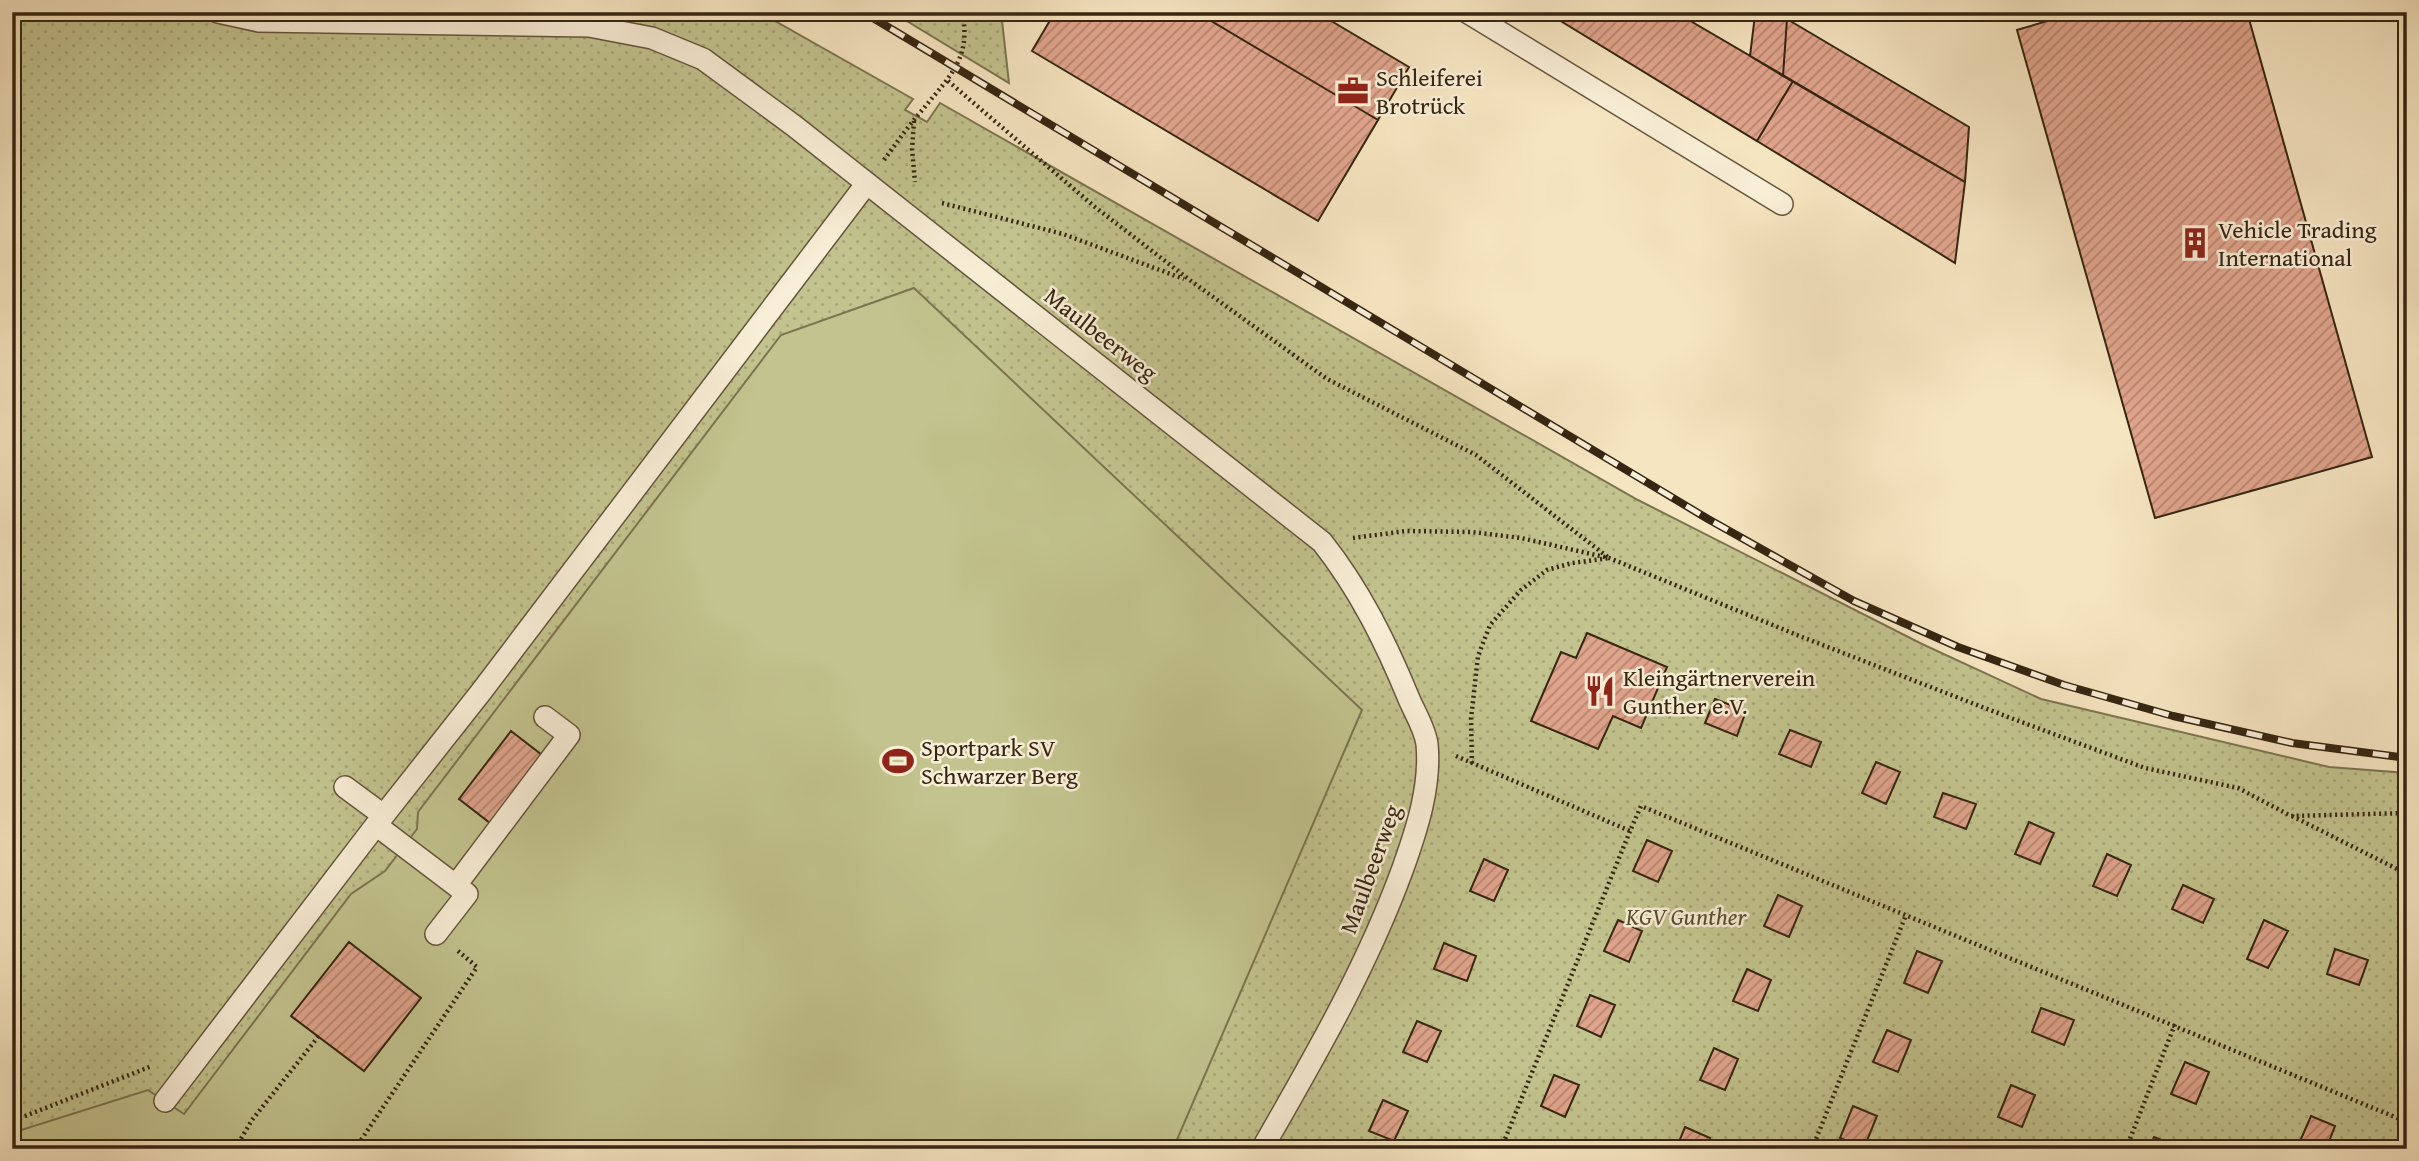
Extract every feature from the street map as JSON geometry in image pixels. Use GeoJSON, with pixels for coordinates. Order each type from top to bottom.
{"type":"FeatureCollection","features":[{"type":"Feature","properties":{"kind":"lane","name":"Maulbeerweg"},"geometry":{"type":"LineString","coordinates":[[218,12],[259,21],[589,26],[652,38],[703,59],[867,183],[1322,542],[1339,562],[1374,618],[1427,741],[1427,778],[1417,828],[1386,913],[1320,1048],[1262,1149]]}},
{"type":"Feature","properties":{"kind":"lane"},"geometry":{"type":"LineString","coordinates":[[1467,12],[1782,204]]}},
{"type":"Feature","properties":{"kind":"lane"},"geometry":{"type":"LineString","coordinates":[[165,1101],[379,820],[481,692],[867,183]]}},
{"type":"Feature","properties":{"kind":"lane"},"geometry":{"type":"LineString","coordinates":[[456,885],[569,735],[545,717]]}},
{"type":"Feature","properties":{"kind":"lane"},"geometry":{"type":"LineString","coordinates":[[345,787],[379,820],[467,894],[436,934]]}},
{"type":"Feature","properties":{"kind":"path"},"geometry":{"type":"LineString","coordinates":[[867,183],[914,120],[948,81],[963,47],[966,32],[962,12]]}},
{"type":"Feature","properties":{"kind":"path"},"geometry":{"type":"LineString","coordinates":[[948,81],[1095,207],[1191,281],[1328,379],[1476,455],[1609,558]]}},
{"type":"Feature","properties":{"kind":"path"},"geometry":{"type":"LineString","coordinates":[[914,120],[912,149],[922,226]]}},
{"type":"Feature","properties":{"kind":"path"},"geometry":{"type":"LineString","coordinates":[[917,196],[1063,234],[1191,281]]}},
{"type":"Feature","properties":{"kind":"path"},"geometry":{"type":"LineString","coordinates":[[1322,542],[1406,531],[1472,532],[1521,538],[1609,558],[1802,637],[2145,768],[2238,788],[2407,874]]}},
{"type":"Feature","properties":{"kind":"path"},"geometry":{"type":"LineString","coordinates":[[1472,765],[1471,719],[1478,656],[1490,625],[1521,590],[1547,570],[1572,563],[1609,558]]}},
{"type":"Feature","properties":{"kind":"path"},"geometry":{"type":"LineString","coordinates":[[1427,741],[1472,765],[1630,831]]}},
{"type":"Feature","properties":{"kind":"path"},"geometry":{"type":"LineString","coordinates":[[1501,1149],[1641,806],[2175,1024],[2407,1122]]}},
{"type":"Feature","properties":{"kind":"path"},"geometry":{"type":"LineString","coordinates":[[2291,816],[2407,813]]}},
{"type":"Feature","properties":{"kind":"path"},"geometry":{"type":"LineString","coordinates":[[1812,1149],[1906,915]]}},
{"type":"Feature","properties":{"kind":"path"},"geometry":{"type":"LineString","coordinates":[[355,1149],[477,967],[436,934]]}},
{"type":"Feature","properties":{"kind":"path"},"geometry":{"type":"LineString","coordinates":[[2126,1149],[2175,1024]]}},
{"type":"Feature","properties":{"kind":"path"},"geometry":{"type":"LineString","coordinates":[[240,1149],[239,1142],[252,1120],[318,1037]]}},
{"type":"Feature","properties":{"kind":"path"},"geometry":{"type":"LineString","coordinates":[[12,1126],[20,1118],[158,1064]]}},
{"type":"Feature","properties":{"kind":"path"},"geometry":{"type":"LineString","coordinates":[[12,1116],[20,1118]]}},
{"type":"Feature","properties":{"kind":"green space","name":"KGV Gunther"},"geometry":{"type":"Polygon","coordinates":[[[12,12],[759,12],[913,99],[905,110],[927,122],[940,103],[1638,500],[1922,644],[2041,699],[2329,767],[2407,773],[2407,1149],[12,1149],[12,12]]]}},
{"type":"Feature","properties":{"kind":"green space"},"geometry":{"type":"Polygon","coordinates":[[[892,12],[1001,12],[1009,83],[892,12]]]}},
{"type":"Feature","properties":{"kind":"green space","name":"Sportpark SV Schwarzer Berg"},"geometry":{"type":"Polygon","coordinates":[[[914,288],[1362,710],[1173,1149],[12,1149],[21,1130],[148,1090],[184,1114],[351,894],[385,871],[417,829],[418,812],[781,335],[914,288]]]}},
{"type":"Feature","properties":{"kind":"building"},"geometry":{"type":"Polygon","coordinates":[[[1055,12],[1196,12],[1378,120],[1318,221],[1032,51],[1055,12]]]}},
{"type":"Feature","properties":{"kind":"building"},"geometry":{"type":"Polygon","coordinates":[[[1196,12],[1316,12],[1409,67],[1378,120],[1196,12]]]}},
{"type":"Feature","properties":{"kind":"building"},"geometry":{"type":"Polygon","coordinates":[[[1546,12],[1675,12],[1793,81],[1757,141],[1546,12]]]}},
{"type":"Feature","properties":{"kind":"building","name":"Vehicle Trading International"},"geometry":{"type":"Polygon","coordinates":[[[2078,12],[2247,12],[2372,457],[2155,518],[2017,30],[2078,12]]]}},
{"type":"Feature","properties":{"kind":"building"},"geometry":{"type":"Polygon","coordinates":[[[1755,15],[1787,19],[1783,76],[1750,56],[1755,15]]]}},
{"type":"Feature","properties":{"kind":"building"},"geometry":{"type":"Polygon","coordinates":[[[1787,19],[1969,127],[1965,182],[1783,76],[1787,19]]]}},
{"type":"Feature","properties":{"kind":"building"},"geometry":{"type":"Polygon","coordinates":[[[1793,81],[1965,182],[1955,263],[1757,141],[1793,81]]]}},
{"type":"Feature","properties":{"kind":"building","name":"Kleingärtnerverein Gunther e.V."},"geometry":{"type":"Polygon","coordinates":[[[1587,633],[1667,667],[1641,728],[1613,716],[1598,749],[1531,721],[1561,652],[1576,658],[1587,633]]]}},
{"type":"Feature","properties":{"kind":"building"},"geometry":{"type":"Polygon","coordinates":[[[1715,699],[1746,711],[1737,736],[1705,723],[1715,699]]]}},
{"type":"Feature","properties":{"kind":"building"},"geometry":{"type":"Polygon","coordinates":[[[1790,730],[1821,742],[1811,767],[1779,754],[1790,730]]]}},
{"type":"Feature","properties":{"kind":"building"},"geometry":{"type":"Polygon","coordinates":[[[511,731],[542,755],[490,823],[459,799],[511,731]]]}},
{"type":"Feature","properties":{"kind":"building"},"geometry":{"type":"Polygon","coordinates":[[[1876,762],[1900,772],[1886,804],[1862,793],[1876,762]]]}},
{"type":"Feature","properties":{"kind":"building"},"geometry":{"type":"Polygon","coordinates":[[[1943,793],[1976,804],[1966,829],[1934,817],[1943,793]]]}},
{"type":"Feature","properties":{"kind":"building"},"geometry":{"type":"Polygon","coordinates":[[[2029,822],[2054,833],[2040,864],[2015,854],[2029,822]]]}},
{"type":"Feature","properties":{"kind":"building"},"geometry":{"type":"Polygon","coordinates":[[[1647,840],[1672,851],[1658,882],[1633,871],[1647,840]]]}},
{"type":"Feature","properties":{"kind":"building"},"geometry":{"type":"Polygon","coordinates":[[[2107,854],[2131,865],[2117,896],[2093,886],[2107,854]]]}},
{"type":"Feature","properties":{"kind":"building"},"geometry":{"type":"Polygon","coordinates":[[[1484,859],[1508,870],[1494,901],[1470,891],[1484,859]]]}},
{"type":"Feature","properties":{"kind":"building"},"geometry":{"type":"Polygon","coordinates":[[[2183,885],[2214,899],[2203,923],[2172,909],[2183,885]]]}},
{"type":"Feature","properties":{"kind":"building"},"geometry":{"type":"Polygon","coordinates":[[[1778,895],[1802,906],[1789,937],[1764,926],[1778,895]]]}},
{"type":"Feature","properties":{"kind":"building"},"geometry":{"type":"Polygon","coordinates":[[[1618,920],[1642,931],[1629,962],[1604,951],[1618,920]]]}},
{"type":"Feature","properties":{"kind":"building"},"geometry":{"type":"Polygon","coordinates":[[[2264,920],[2288,931],[2268,968],[2247,959],[2264,920]]]}},
{"type":"Feature","properties":{"kind":"building"},"geometry":{"type":"Polygon","coordinates":[[[349,942],[421,998],[364,1071],[291,1016],[349,942]]]}},
{"type":"Feature","properties":{"kind":"building"},"geometry":{"type":"Polygon","coordinates":[[[1444,943],[1476,956],[1467,981],[1434,969],[1444,943]]]}},
{"type":"Feature","properties":{"kind":"building"},"geometry":{"type":"Polygon","coordinates":[[[2335,949],[2368,960],[2359,985],[2327,974],[2335,949]]]}},
{"type":"Feature","properties":{"kind":"building"},"geometry":{"type":"Polygon","coordinates":[[[1917,951],[1942,961],[1928,993],[1904,983],[1917,951]]]}},
{"type":"Feature","properties":{"kind":"building"},"geometry":{"type":"Polygon","coordinates":[[[1747,969],[1771,980],[1758,1011],[1733,1001],[1747,969]]]}},
{"type":"Feature","properties":{"kind":"building"},"geometry":{"type":"Polygon","coordinates":[[[1590,995],[1615,1005],[1601,1037],[1577,1026],[1590,995]]]}},
{"type":"Feature","properties":{"kind":"building"},"geometry":{"type":"Polygon","coordinates":[[[2041,1008],[2074,1020],[2064,1045],[2032,1032],[2041,1008]]]}},
{"type":"Feature","properties":{"kind":"building"},"geometry":{"type":"Polygon","coordinates":[[[1417,1021],[1441,1031],[1427,1062],[1403,1052],[1417,1021]]]}},
{"type":"Feature","properties":{"kind":"building"},"geometry":{"type":"Polygon","coordinates":[[[1887,1030],[1911,1040],[1898,1072],[1873,1062],[1887,1030]]]}},
{"type":"Feature","properties":{"kind":"building"},"geometry":{"type":"Polygon","coordinates":[[[1714,1048],[1738,1059],[1725,1090],[1700,1080],[1714,1048]]]}},
{"type":"Feature","properties":{"kind":"building"},"geometry":{"type":"Polygon","coordinates":[[[2185,1062],[2209,1072],[2196,1104],[2171,1094],[2185,1062]]]}},
{"type":"Feature","properties":{"kind":"building"},"geometry":{"type":"Polygon","coordinates":[[[1554,1075],[1579,1085],[1565,1117],[1541,1106],[1554,1075]]]}},
{"type":"Feature","properties":{"kind":"building"},"geometry":{"type":"Polygon","coordinates":[[[2011,1085],[2035,1095],[2022,1127],[1998,1117],[2011,1085]]]}},
{"type":"Feature","properties":{"kind":"building"},"geometry":{"type":"Polygon","coordinates":[[[1383,1100],[1408,1111],[1394,1141],[1369,1131],[1383,1100]]]}},
{"type":"Feature","properties":{"kind":"building"},"geometry":{"type":"Polygon","coordinates":[[[1853,1106],[1877,1116],[1864,1148],[1840,1138],[1853,1106]]]}},
{"type":"Feature","properties":{"kind":"building"},"geometry":{"type":"Polygon","coordinates":[[[2311,1116],[2335,1126],[2326,1149],[2297,1148],[2311,1116]]]}},
{"type":"Feature","properties":{"kind":"building"},"geometry":{"type":"Polygon","coordinates":[[[1685,1127],[1710,1138],[1705,1149],[1676,1149],[1685,1127]]]}},
{"type":"Feature","properties":{"kind":"building"},"geometry":{"type":"Polygon","coordinates":[[[2154,1137],[2178,1147],[2178,1149],[2149,1149],[2154,1137]]]}},
{"type":"Feature","properties":{"kind":"railway"},"geometry":{"type":"LineString","coordinates":[[863,12],[1708,519],[1854,601],[1958,647],[2064,685],[2173,716],[2292,743],[2407,758]]}},
{"type":"Feature","properties":{"kind":"place","name":"Schleiferei Brotrück"},"geometry":{"type":"Point","coordinates":[1353,91]}},
{"type":"Feature","properties":{"kind":"place","name":"Vehicle Trading International"},"geometry":{"type":"Point","coordinates":[2195,243]}},
{"type":"Feature","properties":{"kind":"place","name":"Kleingärtnerverein Gunther e.V."},"geometry":{"type":"Point","coordinates":[1600,691]}},
{"type":"Feature","properties":{"kind":"place","name":"Sportpark SV Schwarzer Berg"},"geometry":{"type":"Point","coordinates":[898,761]}}]}
